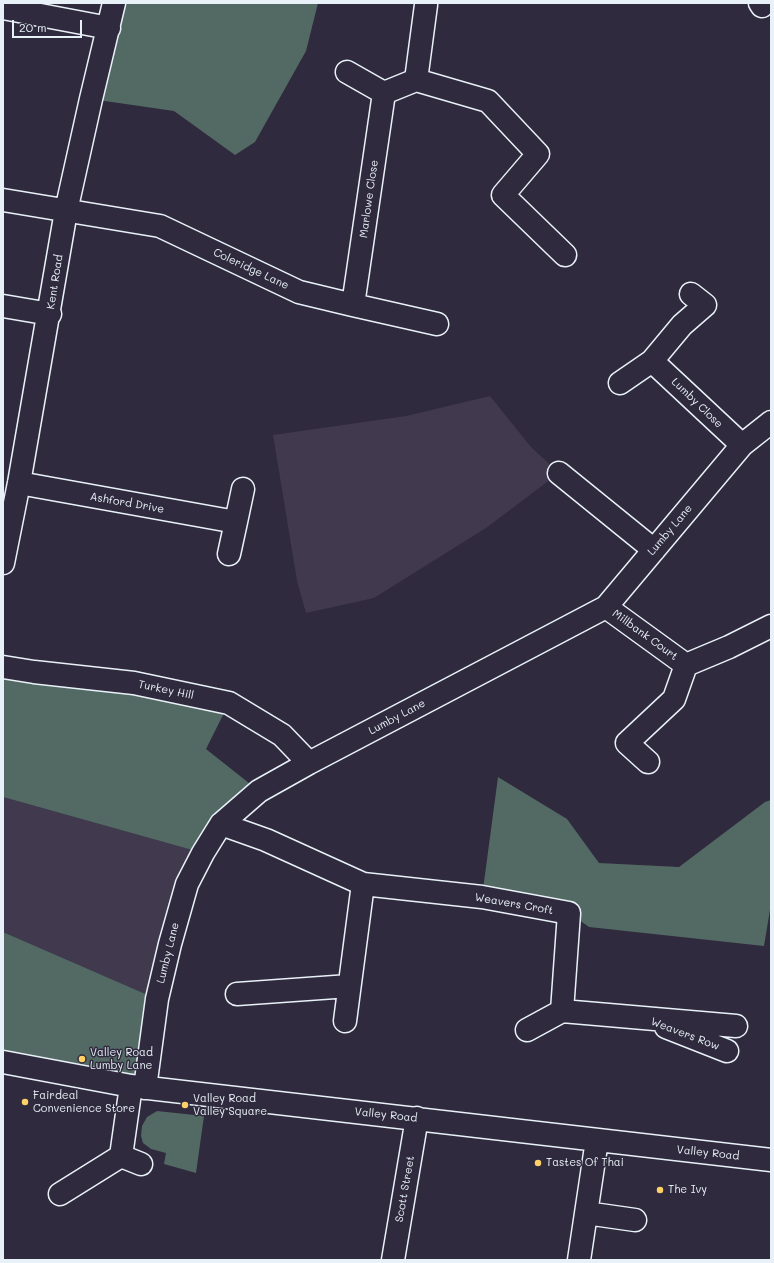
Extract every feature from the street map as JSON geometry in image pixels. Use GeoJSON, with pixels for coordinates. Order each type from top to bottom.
{"type":"FeatureCollection","features":[{"type":"Feature","properties":{"kind":"street","name":"Kent Road"},"geometry":{"type":"LineString","coordinates":[[3,563],[6,534],[19,483],[50,314],[66,211],[100,58],[114,3]]}},
{"type":"Feature","properties":{"kind":"street"},"geometry":{"type":"LineString","coordinates":[[416,80],[426,5]]}},
{"type":"Feature","properties":{"kind":"street"},"geometry":{"type":"LineString","coordinates":[[3,8],[108,28]]}},
{"type":"Feature","properties":{"kind":"street"},"geometry":{"type":"LineString","coordinates":[[347,72],[384,93],[416,80],[488,102],[538,154],[503,195],[565,255]]}},
{"type":"Feature","properties":{"kind":"street","name":"Marlowe Close"},"geometry":{"type":"LineString","coordinates":[[353,305],[384,93]]}},
{"type":"Feature","properties":{"kind":"street","name":"Coleridge Lane"},"geometry":{"type":"LineString","coordinates":[[3,200],[160,226],[299,292],[437,324]]}},
{"type":"Feature","properties":{"kind":"street"},"geometry":{"type":"LineString","coordinates":[[620,383],[652,361],[682,325],[705,305],[691,294]]}},
{"type":"Feature","properties":{"kind":"street"},"geometry":{"type":"LineString","coordinates":[[3,306],[50,314]]}},
{"type":"Feature","properties":{"kind":"street","name":"Lumby Close"},"geometry":{"type":"LineString","coordinates":[[652,361],[742,445]]}},
{"type":"Feature","properties":{"kind":"street","name":"Lumby Lane"},"geometry":{"type":"LineString","coordinates":[[60,1194],[131,1160],[138,1087],[170,944],[187,884],[203,853],[221,824],[259,790],[606,607],[742,445],[771,422]]}},
{"type":"Feature","properties":{"kind":"street"},"geometry":{"type":"LineString","coordinates":[[559,473],[654,550]]}},
{"type":"Feature","properties":{"kind":"street","name":"Ashford Drive"},"geometry":{"type":"LineString","coordinates":[[19,483],[236,522]]}},
{"type":"Feature","properties":{"kind":"street"},"geometry":{"type":"LineString","coordinates":[[229,554],[243,489]]}},
{"type":"Feature","properties":{"kind":"street","name":"Millbank Court"},"geometry":{"type":"LineString","coordinates":[[606,607],[686,665],[729,647],[771,626]]}},
{"type":"Feature","properties":{"kind":"street"},"geometry":{"type":"LineString","coordinates":[[648,762],[627,743],[674,699],[686,665]]}},
{"type":"Feature","properties":{"kind":"street","name":"Turkey Hill"},"geometry":{"type":"LineString","coordinates":[[3,667],[34,672],[134,683],[229,703],[282,735],[309,763]]}},
{"type":"Feature","properties":{"kind":"street","name":"Weavers Croft"},"geometry":{"type":"LineString","coordinates":[[221,824],[266,840],[363,884],[482,897],[569,914],[562,1011]]}},
{"type":"Feature","properties":{"kind":"street"},"geometry":{"type":"LineString","coordinates":[[345,1021],[363,884]]}},
{"type":"Feature","properties":{"kind":"street"},"geometry":{"type":"LineString","coordinates":[[236,994],[349,986]]}},
{"type":"Feature","properties":{"kind":"street"},"geometry":{"type":"LineString","coordinates":[[527,1030],[562,1011],[736,1026]]}},
{"type":"Feature","properties":{"kind":"street","name":"Weavers Row"},"geometry":{"type":"LineString","coordinates":[[643,1018],[727,1051]]}},
{"type":"Feature","properties":{"kind":"street","name":"Valley Road"},"geometry":{"type":"LineString","coordinates":[[3,1062],[138,1087],[771,1160]]}},
{"type":"Feature","properties":{"kind":"street","name":"Scott Street"},"geometry":{"type":"LineString","coordinates":[[393,1260],[417,1118]]}},
{"type":"Feature","properties":{"kind":"street"},"geometry":{"type":"LineString","coordinates":[[578,1260],[597,1140]]}},
{"type":"Feature","properties":{"kind":"street"},"geometry":{"type":"LineString","coordinates":[[586,1213],[635,1220]]}},
{"type":"Feature","properties":{"kind":"shaded area"},"geometry":{"type":"Polygon","coordinates":[[[490,396],[531,447],[559,473],[486,528],[374,598],[306,613],[297,581],[273,435],[406,416],[490,396]]]}},
{"type":"Feature","properties":{"kind":"shaded area"},"geometry":{"type":"Polygon","coordinates":[[[3,797],[203,853],[157,999],[3,932],[3,797]]]}},
{"type":"Feature","properties":{"kind":"green space"},"geometry":{"type":"Polygon","coordinates":[[[114,3],[318,3],[306,51],[255,142],[235,155],[174,111],[91,99],[114,3]]]}},
{"type":"Feature","properties":{"kind":"green space"},"geometry":{"type":"Polygon","coordinates":[[[3,667],[229,703],[206,749],[259,791],[203,853],[3,797],[3,667]]]}},
{"type":"Feature","properties":{"kind":"green space"},"geometry":{"type":"Polygon","coordinates":[[[498,777],[567,819],[599,863],[679,867],[765,802],[771,800],[771,904],[764,946],[589,927],[569,913],[482,897],[498,777]]]}},
{"type":"Feature","properties":{"kind":"green space"},"geometry":{"type":"Polygon","coordinates":[[[3,932],[157,999],[145,1088],[3,1062],[3,932]]]}},
{"type":"Feature","properties":{"kind":"green space"},"geometry":{"type":"Polygon","coordinates":[[[157,1111],[204,1116],[196,1173],[164,1164],[166,1153],[151,1149],[143,1143],[141,1136],[142,1126],[147,1117],[157,1111]]]}},
{"type":"Feature","properties":{"kind":"place","name":"Valley Road Lumby Lane"},"geometry":{"type":"Point","coordinates":[82,1059]}},
{"type":"Feature","properties":{"kind":"place","name":"Fairdeal Convenience Store"},"geometry":{"type":"Point","coordinates":[25,1102]}},
{"type":"Feature","properties":{"kind":"place","name":"Valley Road Valley Square"},"geometry":{"type":"Point","coordinates":[185,1105]}},
{"type":"Feature","properties":{"kind":"place","name":"Tastes Of Thai"},"geometry":{"type":"Point","coordinates":[538,1163]}},
{"type":"Feature","properties":{"kind":"place","name":"The Ivy"},"geometry":{"type":"Point","coordinates":[660,1190]}}]}
